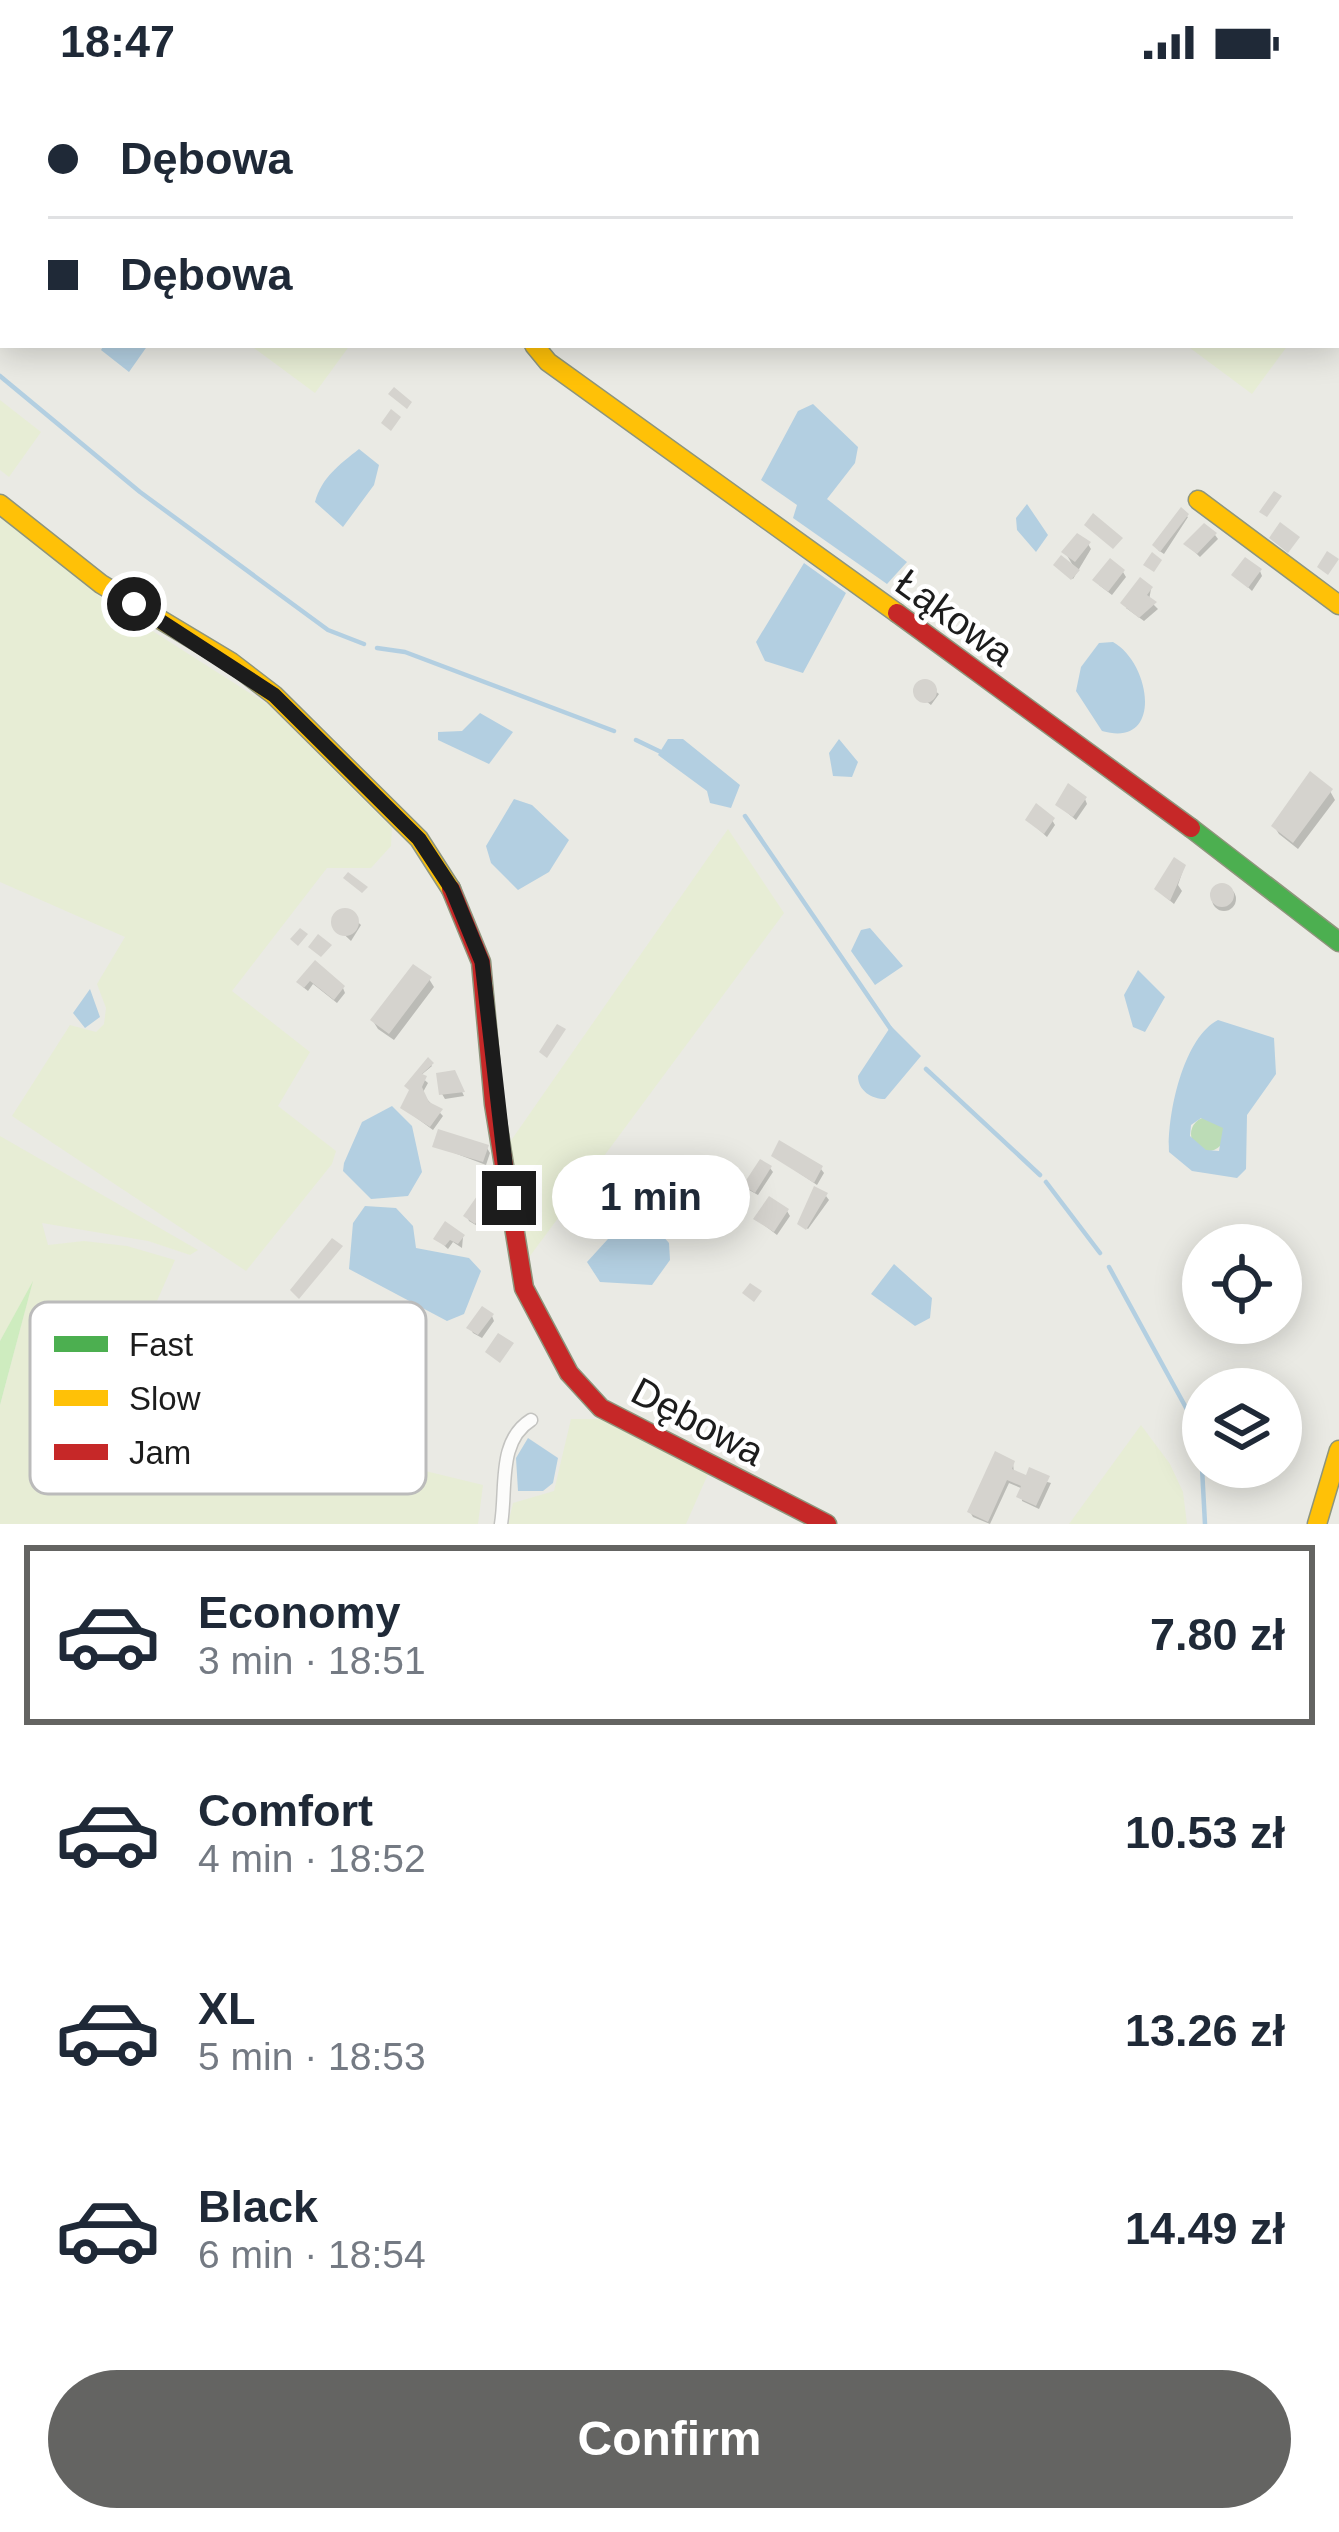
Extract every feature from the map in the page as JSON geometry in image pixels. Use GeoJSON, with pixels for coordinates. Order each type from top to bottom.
{"type":"FeatureCollection","features":[{"type":"Feature","properties":{"kind":"street","name":"Łąkowa"},"geometry":{"type":"LineString","coordinates":[[533,348],[1118,772],[1339,942]]}},
{"type":"Feature","properties":{"kind":"street"},"geometry":{"type":"LineString","coordinates":[[1198,500],[1339,605]]}},
{"type":"Feature","properties":{"kind":"street","name":"Dębowa"},"geometry":{"type":"LineString","coordinates":[[0,504],[101,584],[231,662],[274,695],[419,839],[452,889],[482,962],[494,1104],[524,1288],[552,1346],[601,1408],[826,1524]]}},
{"type":"Feature","properties":{"kind":"street"},"geometry":{"type":"LineString","coordinates":[[501,1524],[507,1453],[520,1427],[531,1420]]}},
{"type":"Feature","properties":{"kind":"street"},"geometry":{"type":"LineString","coordinates":[[1317,1524],[1336,1458]]}},
{"type":"Feature","properties":{"kind":"green space"},"geometry":{"type":"Polygon","coordinates":[[[254,348],[348,348],[315,393],[254,348]]]}},
{"type":"Feature","properties":{"kind":"green space"},"geometry":{"type":"Polygon","coordinates":[[[1190,348],[1286,348],[1252,394],[1190,348]]]}},
{"type":"Feature","properties":{"kind":"green space"},"geometry":{"type":"Polygon","coordinates":[[[0,400],[41,432],[9,477],[0,470],[0,400]]]}},
{"type":"Feature","properties":{"kind":"green space"},"geometry":{"type":"Polygon","coordinates":[[[0,514],[104,600],[267,704],[392,828],[391,846],[371,868],[327,868],[232,991],[310,1052],[278,1106],[336,1151],[332,1164],[246,1271],[12,1116],[70,1025],[96,1032],[104,1024],[106,1008],[97,984],[125,937],[0,882],[0,514]]]}},
{"type":"Feature","properties":{"kind":"green space"},"geometry":{"type":"Polygon","coordinates":[[[728,829],[784,913],[530,1256],[510,1142],[728,829]]]}},
{"type":"Feature","properties":{"kind":"green space"},"geometry":{"type":"Polygon","coordinates":[[[1208,1117],[1220,1122],[1225,1134],[1220,1146],[1208,1151],[1196,1146],[1191,1134],[1196,1122],[1208,1117]]]}},
{"type":"Feature","properties":{"kind":"green space"},"geometry":{"type":"Polygon","coordinates":[[[0,1136],[198,1250],[190,1255],[148,1241],[42,1223],[48,1245],[84,1241],[127,1246],[175,1260],[157,1302],[30,1302],[30,1494],[426,1494],[426,1471],[483,1485],[478,1524],[0,1524],[0,1405],[31,1288],[0,1341],[0,1136]]]}},
{"type":"Feature","properties":{"kind":"green space"},"geometry":{"type":"Polygon","coordinates":[[[33,1281],[0,1405],[0,1341],[33,1281]]]}},
{"type":"Feature","properties":{"kind":"green space"},"geometry":{"type":"Polygon","coordinates":[[[571,1419],[600,1419],[708,1474],[686,1524],[508,1524],[513,1503],[554,1491],[571,1419]]]}},
{"type":"Feature","properties":{"kind":"green space"},"geometry":{"type":"Polygon","coordinates":[[[1141,1425],[1170,1464],[1183,1492],[1187,1524],[1069,1524],[1141,1425]]]}},
{"type":"Feature","properties":{"kind":"water"},"geometry":{"type":"Polygon","coordinates":[[[102,348],[146,348],[129,372],[102,348]]]}},
{"type":"Feature","properties":{"kind":"water"},"geometry":{"type":"Polygon","coordinates":[[[813,404],[858,447],[855,463],[827,499],[907,562],[887,584],[793,518],[797,505],[761,480],[798,411],[813,404]]]}},
{"type":"Feature","properties":{"kind":"water"},"geometry":{"type":"Polygon","coordinates":[[[359,449],[379,465],[374,485],[343,527],[315,502],[327,478],[359,449]]]}},
{"type":"Feature","properties":{"kind":"water"},"geometry":{"type":"Polygon","coordinates":[[[1027,504],[1048,535],[1036,552],[1017,530],[1016,518],[1027,504]]]}},
{"type":"Feature","properties":{"kind":"water"},"geometry":{"type":"Polygon","coordinates":[[[804,563],[846,593],[803,673],[765,661],[756,642],[804,563]]]}},
{"type":"Feature","properties":{"kind":"water"},"geometry":{"type":"Polygon","coordinates":[[[1113,642],[1136,667],[1145,701],[1135,728],[1122,733],[1102,731],[1076,691],[1081,667],[1099,643],[1113,642]]]}},
{"type":"Feature","properties":{"kind":"water"},"geometry":{"type":"Polygon","coordinates":[[[480,713],[513,732],[489,764],[438,740],[438,732],[462,731],[480,713]]]}},
{"type":"Feature","properties":{"kind":"water"},"geometry":{"type":"Polygon","coordinates":[[[668,739],[683,739],[740,785],[731,808],[710,803],[707,791],[658,755],[668,739]]]}},
{"type":"Feature","properties":{"kind":"water"},"geometry":{"type":"Polygon","coordinates":[[[839,739],[858,762],[852,777],[833,776],[829,753],[839,739]]]}},
{"type":"Feature","properties":{"kind":"water"},"geometry":{"type":"Polygon","coordinates":[[[514,799],[532,805],[569,840],[549,872],[518,890],[491,863],[486,846],[514,799]]]}},
{"type":"Feature","properties":{"kind":"water"},"geometry":{"type":"Polygon","coordinates":[[[870,928],[903,966],[875,985],[851,951],[861,930],[870,928]]]}},
{"type":"Feature","properties":{"kind":"water"},"geometry":{"type":"Polygon","coordinates":[[[1138,970],[1165,997],[1145,1032],[1133,1027],[1124,995],[1138,970]]]}},
{"type":"Feature","properties":{"kind":"water"},"geometry":{"type":"Polygon","coordinates":[[[90,989],[100,1017],[85,1028],[73,1013],[90,989]]]}},
{"type":"Feature","properties":{"kind":"water"},"geometry":{"type":"Polygon","coordinates":[[[1218,1020],[1274,1038],[1276,1074],[1247,1115],[1246,1169],[1237,1178],[1192,1171],[1169,1152],[1180,1079],[1206,1029],[1218,1020]],[[1201,1118],[1191,1125],[1190,1136],[1206,1150],[1219,1151],[1223,1128],[1201,1118]]]}},
{"type":"Feature","properties":{"kind":"water"},"geometry":{"type":"Polygon","coordinates":[[[891,1026],[921,1056],[885,1099],[880,1099],[863,1090],[858,1076],[891,1026]]]}},
{"type":"Feature","properties":{"kind":"water"},"geometry":{"type":"Polygon","coordinates":[[[392,1106],[412,1126],[422,1172],[408,1196],[371,1199],[343,1171],[344,1163],[362,1122],[392,1106]]]}},
{"type":"Feature","properties":{"kind":"water"},"geometry":{"type":"Polygon","coordinates":[[[365,1206],[396,1208],[413,1226],[416,1248],[469,1258],[481,1271],[464,1314],[447,1321],[426,1310],[426,1302],[411,1302],[349,1269],[353,1223],[365,1206]]]}},
{"type":"Feature","properties":{"kind":"water"},"geometry":{"type":"Polygon","coordinates":[[[637,1222],[653,1225],[669,1243],[670,1260],[652,1285],[600,1282],[587,1262],[618,1228],[637,1222]]]}},
{"type":"Feature","properties":{"kind":"water"},"geometry":{"type":"Polygon","coordinates":[[[894,1264],[932,1298],[930,1318],[915,1326],[871,1294],[894,1264]]]}},
{"type":"Feature","properties":{"kind":"water"},"geometry":{"type":"Polygon","coordinates":[[[528,1438],[558,1458],[553,1483],[543,1491],[518,1491],[516,1458],[528,1438]]]}},
{"type":"Feature","properties":{"kind":"building"},"geometry":{"type":"Polygon","coordinates":[[[394,387],[412,402],[407,409],[388,394],[394,387]]]}},
{"type":"Feature","properties":{"kind":"building"},"geometry":{"type":"Polygon","coordinates":[[[391,409],[401,417],[391,431],[381,423],[391,409]]]}},
{"type":"Feature","properties":{"kind":"building"},"geometry":{"type":"Polygon","coordinates":[[[1274,491],[1282,496],[1267,517],[1259,512],[1274,491]]]}},
{"type":"Feature","properties":{"kind":"building"},"geometry":{"type":"Polygon","coordinates":[[[1181,507],[1189,514],[1160,552],[1152,545],[1181,507]]]}},
{"type":"Feature","properties":{"kind":"building"},"geometry":{"type":"Polygon","coordinates":[[[1093,513],[1123,538],[1113,549],[1084,525],[1093,513]]]}},
{"type":"Feature","properties":{"kind":"building"},"geometry":{"type":"Polygon","coordinates":[[[1280,522],[1300,537],[1288,553],[1269,538],[1280,522]]]}},
{"type":"Feature","properties":{"kind":"building"},"geometry":{"type":"Polygon","coordinates":[[[1204,523],[1217,533],[1197,554],[1183,544],[1204,523]]]}},
{"type":"Feature","properties":{"kind":"building"},"geometry":{"type":"Polygon","coordinates":[[[1077,533],[1091,542],[1075,562],[1061,552],[1077,533]]]}},
{"type":"Feature","properties":{"kind":"building"},"geometry":{"type":"Polygon","coordinates":[[[1327,551],[1339,559],[1328,575],[1317,567],[1327,551]]]}},
{"type":"Feature","properties":{"kind":"building"},"geometry":{"type":"Polygon","coordinates":[[[1152,552],[1162,560],[1154,572],[1143,565],[1152,552]]]}},
{"type":"Feature","properties":{"kind":"building"},"geometry":{"type":"Polygon","coordinates":[[[1061,555],[1080,570],[1071,580],[1053,565],[1061,555]]]}},
{"type":"Feature","properties":{"kind":"building"},"geometry":{"type":"Polygon","coordinates":[[[1245,557],[1262,569],[1248,588],[1231,575],[1245,557]]]}},
{"type":"Feature","properties":{"kind":"building"},"geometry":{"type":"Polygon","coordinates":[[[1110,558],[1125,570],[1108,592],[1092,580],[1110,558]]]}},
{"type":"Feature","properties":{"kind":"building"},"geometry":{"type":"Polygon","coordinates":[[[1140,577],[1153,587],[1147,595],[1157,602],[1139,618],[1120,603],[1140,577]]]}},
{"type":"Feature","properties":{"kind":"building"},"geometry":{"type":"Polygon","coordinates":[[[925,679],[934,682],[934,700],[925,703],[916,700],[913,691],[916,682],[925,679]]]}},
{"type":"Feature","properties":{"kind":"building"},"geometry":{"type":"Polygon","coordinates":[[[1310,771],[1333,789],[1293,843],[1271,826],[1310,771]]]}},
{"type":"Feature","properties":{"kind":"building"},"geometry":{"type":"Polygon","coordinates":[[[1068,783],[1087,797],[1073,817],[1055,805],[1068,783]]]}},
{"type":"Feature","properties":{"kind":"building"},"geometry":{"type":"Polygon","coordinates":[[[1036,803],[1055,818],[1044,834],[1025,820],[1036,803]]]}},
{"type":"Feature","properties":{"kind":"building"},"geometry":{"type":"Polygon","coordinates":[[[1174,857],[1186,865],[1170,901],[1154,889],[1174,857]]]}},
{"type":"Feature","properties":{"kind":"building"},"geometry":{"type":"Polygon","coordinates":[[[348,872],[368,887],[362,893],[343,878],[348,872]]]}},
{"type":"Feature","properties":{"kind":"building"},"geometry":{"type":"Polygon","coordinates":[[[1222,883],[1234,895],[1222,907],[1210,895],[1222,883]]]}},
{"type":"Feature","properties":{"kind":"building"},"geometry":{"type":"Polygon","coordinates":[[[345,908],[355,912],[359,922],[355,932],[345,936],[335,932],[331,922],[335,912],[345,908]]]}},
{"type":"Feature","properties":{"kind":"building"},"geometry":{"type":"Polygon","coordinates":[[[300,928],[308,934],[298,946],[290,939],[300,928]]]}},
{"type":"Feature","properties":{"kind":"building"},"geometry":{"type":"Polygon","coordinates":[[[318,934],[332,945],[321,957],[308,947],[318,934]]]}},
{"type":"Feature","properties":{"kind":"building"},"geometry":{"type":"Polygon","coordinates":[[[315,960],[345,986],[334,1000],[310,981],[304,988],[296,982],[315,960]]]}},
{"type":"Feature","properties":{"kind":"building"},"geometry":{"type":"Polygon","coordinates":[[[413,964],[432,977],[389,1034],[370,1020],[413,964]]]}},
{"type":"Feature","properties":{"kind":"building"},"geometry":{"type":"Polygon","coordinates":[[[557,1024],[566,1029],[547,1058],[539,1052],[557,1024]]]}},
{"type":"Feature","properties":{"kind":"building"},"geometry":{"type":"Polygon","coordinates":[[[428,1057],[434,1063],[422,1074],[427,1076],[422,1087],[429,1102],[443,1109],[430,1127],[400,1108],[409,1090],[404,1086],[428,1057]]]}},
{"type":"Feature","properties":{"kind":"building"},"geometry":{"type":"Polygon","coordinates":[[[455,1070],[465,1092],[439,1095],[436,1073],[455,1070]]]}},
{"type":"Feature","properties":{"kind":"building"},"geometry":{"type":"Polygon","coordinates":[[[438,1129],[489,1145],[483,1162],[432,1147],[438,1129]]]}},
{"type":"Feature","properties":{"kind":"building"},"geometry":{"type":"Polygon","coordinates":[[[779,1140],[823,1166],[814,1183],[771,1156],[779,1140]]]}},
{"type":"Feature","properties":{"kind":"building"},"geometry":{"type":"Polygon","coordinates":[[[760,1159],[772,1166],[755,1193],[743,1185],[760,1159]]]}},
{"type":"Feature","properties":{"kind":"building"},"geometry":{"type":"Polygon","coordinates":[[[814,1186],[828,1193],[806,1230],[797,1224],[814,1186]]]}},
{"type":"Feature","properties":{"kind":"building"},"geometry":{"type":"Polygon","coordinates":[[[477,1196],[490,1204],[475,1224],[463,1216],[477,1196]]]}},
{"type":"Feature","properties":{"kind":"building"},"geometry":{"type":"Polygon","coordinates":[[[769,1196],[789,1209],[774,1232],[753,1219],[769,1196]]]}},
{"type":"Feature","properties":{"kind":"building"},"geometry":{"type":"Polygon","coordinates":[[[445,1221],[465,1235],[458,1244],[450,1240],[445,1246],[433,1239],[445,1221]]]}},
{"type":"Feature","properties":{"kind":"building"},"geometry":{"type":"Polygon","coordinates":[[[332,1238],[343,1246],[299,1299],[290,1290],[332,1238]]]}},
{"type":"Feature","properties":{"kind":"building"},"geometry":{"type":"Polygon","coordinates":[[[750,1283],[762,1291],[754,1302],[742,1293],[750,1283]]]}},
{"type":"Feature","properties":{"kind":"building"},"geometry":{"type":"Polygon","coordinates":[[[482,1306],[494,1314],[478,1335],[466,1328],[482,1306]]]}},
{"type":"Feature","properties":{"kind":"building"},"geometry":{"type":"Polygon","coordinates":[[[498,1333],[514,1343],[500,1363],[485,1352],[498,1333]]]}},
{"type":"Feature","properties":{"kind":"building"},"geometry":{"type":"Polygon","coordinates":[[[995,1451],[1015,1461],[1012,1469],[1026,1475],[1029,1467],[1050,1476],[1036,1506],[1016,1497],[1021,1486],[1007,1480],[988,1522],[967,1512],[995,1451]]]}},
{"type":"Feature","properties":{"kind":"waterway"},"geometry":{"type":"LineString","coordinates":[[0,376],[140,492],[328,630],[364,644]]}},
{"type":"Feature","properties":{"kind":"waterway"},"geometry":{"type":"LineString","coordinates":[[377,648],[405,652],[614,731]]}},
{"type":"Feature","properties":{"kind":"waterway"},"geometry":{"type":"LineString","coordinates":[[636,740],[663,753]]}},
{"type":"Feature","properties":{"kind":"waterway"},"geometry":{"type":"LineString","coordinates":[[745,816],[892,1031]]}},
{"type":"Feature","properties":{"kind":"waterway"},"geometry":{"type":"LineString","coordinates":[[926,1069],[1040,1175]]}},
{"type":"Feature","properties":{"kind":"waterway"},"geometry":{"type":"LineString","coordinates":[[1046,1182],[1100,1253]]}},
{"type":"Feature","properties":{"kind":"waterway"},"geometry":{"type":"LineString","coordinates":[[1109,1267],[1190,1415],[1201,1449],[1205,1524]]}},
{"type":"Feature","properties":{"kind":"traffic: fast"},"geometry":{"type":"LineString","coordinates":[[1191,828],[1339,942]]}},
{"type":"Feature","properties":{"kind":"traffic: slow"},"geometry":{"type":"LineString","coordinates":[[536,348],[548,362],[897,613]]}},
{"type":"Feature","properties":{"kind":"traffic: slow"},"geometry":{"type":"LineString","coordinates":[[1198,500],[1339,605]]}},
{"type":"Feature","properties":{"kind":"traffic: slow"},"geometry":{"type":"LineString","coordinates":[[0,504],[101,584],[231,662],[274,695],[419,839],[451,889]]}},
{"type":"Feature","properties":{"kind":"traffic: slow"},"geometry":{"type":"LineString","coordinates":[[1317,1524],[1339,1450]]}},
{"type":"Feature","properties":{"kind":"traffic: jam"},"geometry":{"type":"LineString","coordinates":[[897,613],[1191,828]]}},
{"type":"Feature","properties":{"kind":"traffic: jam"},"geometry":{"type":"LineString","coordinates":[[451,889],[481,962],[494,1104],[524,1288],[569,1373],[601,1408],[827,1524]]}},
{"type":"Feature","properties":{"kind":"route"},"geometry":{"type":"LineString","coordinates":[[134,604],[231,662],[274,695],[419,839],[452,889],[482,962],[494,1104],[509,1198]]}}]}
